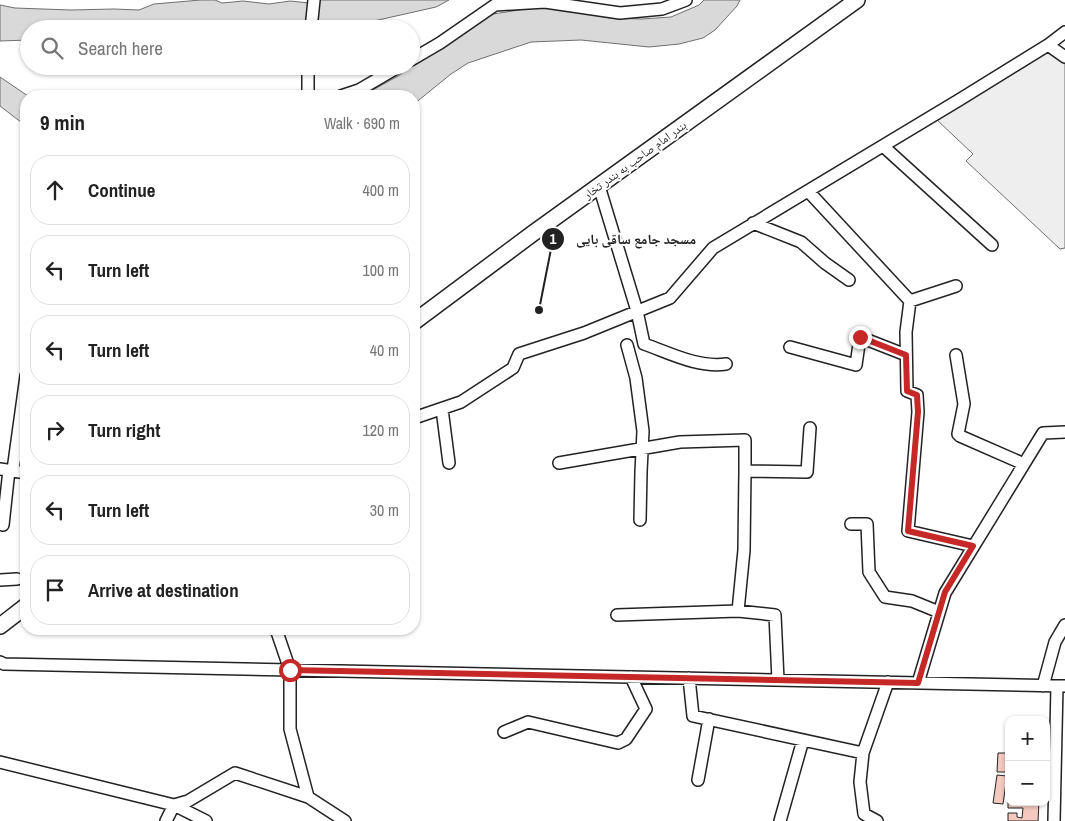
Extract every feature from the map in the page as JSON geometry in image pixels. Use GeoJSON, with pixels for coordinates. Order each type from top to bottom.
{"type":"FeatureCollection","features":[{"type":"Feature","properties":{"kind":"main road","name":"بندر امام صاحب به بندر تخار"},"geometry":{"type":"LineString","coordinates":[[420,318],[857,0]]}},
{"type":"Feature","properties":{"kind":"main road"},"geometry":{"type":"LineString","coordinates":[[0,626],[20,611]]}},
{"type":"Feature","properties":{"kind":"street"},"geometry":{"type":"LineString","coordinates":[[311,20],[314,0]]}},
{"type":"Feature","properties":{"kind":"street"},"geometry":{"type":"LineString","coordinates":[[420,55],[495,5],[545,2],[620,13],[662,9],[686,0]]}},
{"type":"Feature","properties":{"kind":"street"},"geometry":{"type":"LineString","coordinates":[[420,416],[461,402],[513,368],[519,354],[584,333],[670,298],[712,248],[883,146],[1048,45],[1065,32]]}},
{"type":"Feature","properties":{"kind":"street"},"geometry":{"type":"LineString","coordinates":[[1048,45],[1065,58]]}},
{"type":"Feature","properties":{"kind":"street"},"geometry":{"type":"LineString","coordinates":[[308,75],[308,90]]}},
{"type":"Feature","properties":{"kind":"street"},"geometry":{"type":"LineString","coordinates":[[359,90],[385,75]]}},
{"type":"Feature","properties":{"kind":"street"},"geometry":{"type":"LineString","coordinates":[[883,146],[992,245]]}},
{"type":"Feature","properties":{"kind":"street"},"geometry":{"type":"LineString","coordinates":[[600,186],[637,311],[644,344],[694,362],[714,366],[726,364]]}},
{"type":"Feature","properties":{"kind":"street"},"geometry":{"type":"LineString","coordinates":[[808,190],[910,301],[906,332],[907,391],[917,395],[918,412],[908,531],[973,546]]}},
{"type":"Feature","properties":{"kind":"street"},"geometry":{"type":"LineString","coordinates":[[753,224],[801,242],[825,263],[849,280]]}},
{"type":"Feature","properties":{"kind":"street"},"geometry":{"type":"LineString","coordinates":[[910,301],[956,286]]}},
{"type":"Feature","properties":{"kind":"street"},"geometry":{"type":"LineString","coordinates":[[790,347],[856,365],[860,337],[906,355]]}},
{"type":"Feature","properties":{"kind":"street"},"geometry":{"type":"LineString","coordinates":[[627,345],[636,378],[643,431],[640,520]]}},
{"type":"Feature","properties":{"kind":"street"},"geometry":{"type":"LineString","coordinates":[[956,355],[964,404],[958,434],[1024,464]]}},
{"type":"Feature","properties":{"kind":"street"},"geometry":{"type":"LineString","coordinates":[[3,525],[7,469],[20,405]]}},
{"type":"Feature","properties":{"kind":"street"},"geometry":{"type":"LineString","coordinates":[[442,409],[449,463]]}},
{"type":"Feature","properties":{"kind":"street"},"geometry":{"type":"LineString","coordinates":[[745,470],[807,472],[810,428]]}},
{"type":"Feature","properties":{"kind":"street"},"geometry":{"type":"LineString","coordinates":[[918,683],[945,592],[1043,433],[1065,432]]}},
{"type":"Feature","properties":{"kind":"street"},"geometry":{"type":"LineString","coordinates":[[559,464],[680,442],[745,440],[744,550],[738,611]]}},
{"type":"Feature","properties":{"kind":"street"},"geometry":{"type":"LineString","coordinates":[[7,469],[20,472]]}},
{"type":"Feature","properties":{"kind":"street"},"geometry":{"type":"LineString","coordinates":[[851,524],[867,524],[869,572],[885,597],[912,601],[939,612]]}},
{"type":"Feature","properties":{"kind":"street"},"geometry":{"type":"LineString","coordinates":[[0,580],[17,579]]}},
{"type":"Feature","properties":{"kind":"street"},"geometry":{"type":"LineString","coordinates":[[617,615],[738,611],[774,615],[778,680]]}},
{"type":"Feature","properties":{"kind":"street"},"geometry":{"type":"LineString","coordinates":[[1043,686],[1055,642],[1065,626]]}},
{"type":"Feature","properties":{"kind":"street"},"geometry":{"type":"LineString","coordinates":[[278,635],[290,670],[290,729],[308,797]]}},
{"type":"Feature","properties":{"kind":"street"},"geometry":{"type":"LineString","coordinates":[[0,662],[4,664],[1061,686],[1054,821]]}},
{"type":"Feature","properties":{"kind":"street"},"geometry":{"type":"LineString","coordinates":[[504,732],[528,722],[618,743],[626,739],[646,709],[631,677]]}},
{"type":"Feature","properties":{"kind":"street"},"geometry":{"type":"LineString","coordinates":[[689,678],[693,716],[863,753]]}},
{"type":"Feature","properties":{"kind":"street"},"geometry":{"type":"LineString","coordinates":[[877,821],[864,814],[860,782],[863,753],[888,682]]}},
{"type":"Feature","properties":{"kind":"street"},"geometry":{"type":"LineString","coordinates":[[698,780],[709,719]]}},
{"type":"Feature","properties":{"kind":"street"},"geometry":{"type":"LineString","coordinates":[[780,821],[803,740]]}},
{"type":"Feature","properties":{"kind":"street"},"geometry":{"type":"LineString","coordinates":[[0,762],[174,805],[206,821]]}},
{"type":"Feature","properties":{"kind":"street"},"geometry":{"type":"LineString","coordinates":[[166,821],[174,805],[188,801],[235,773],[308,797],[345,821]]}},
{"type":"Feature","properties":{"kind":"shaded area"},"geometry":{"type":"Polygon","coordinates":[[[201,0],[215,0],[222,3],[243,1],[269,4],[290,1],[309,3],[320,0],[449,0],[436,7],[378,20],[20,20],[20,40],[0,41],[0,5],[15,8],[139,10],[154,4],[201,0]]]}},
{"type":"Feature","properties":{"kind":"shaded area"},"geometry":{"type":"Polygon","coordinates":[[[704,0],[740,0],[737,6],[715,30],[703,38],[679,44],[649,47],[581,40],[531,42],[468,63],[420,99],[420,90],[373,90],[399,75],[420,75],[420,61],[487,15],[544,6],[610,18],[642,19],[671,17],[699,5],[704,0]]]}},
{"type":"Feature","properties":{"kind":"shaded area"},"geometry":{"type":"Polygon","coordinates":[[[1049,48],[1065,60],[1065,248],[1060,249],[966,161],[973,154],[936,119],[1049,48]]]}},
{"type":"Feature","properties":{"kind":"shaded area"},"geometry":{"type":"Polygon","coordinates":[[[0,77],[20,91],[20,121],[0,106],[0,77]]]}},
{"type":"Feature","properties":{"kind":"building"},"geometry":{"type":"Polygon","coordinates":[[[998,753],[1005,753],[1005,772],[997,772],[998,753]]]}},
{"type":"Feature","properties":{"kind":"building"},"geometry":{"type":"Polygon","coordinates":[[[997,775],[1005,776],[1003,804],[993,803],[997,775]]]}},
{"type":"Feature","properties":{"kind":"building"},"geometry":{"type":"Polygon","coordinates":[[[1008,806],[1039,806],[1038,821],[1008,821],[1008,813],[1017,813],[1017,817],[1022,818],[1023,808],[1008,808],[1008,806]]]}},
{"type":"Feature","properties":{"kind":"place","name":"مسجد جامع ساقی بایی"},"geometry":{"type":"Point","coordinates":[539,310]}},
{"type":"Feature","properties":{"kind":"route"},"geometry":{"type":"LineString","coordinates":[[290,670],[918,683],[945,592],[973,546],[908,531],[918,412],[917,395],[907,391],[906,355],[860,337]]}}]}
